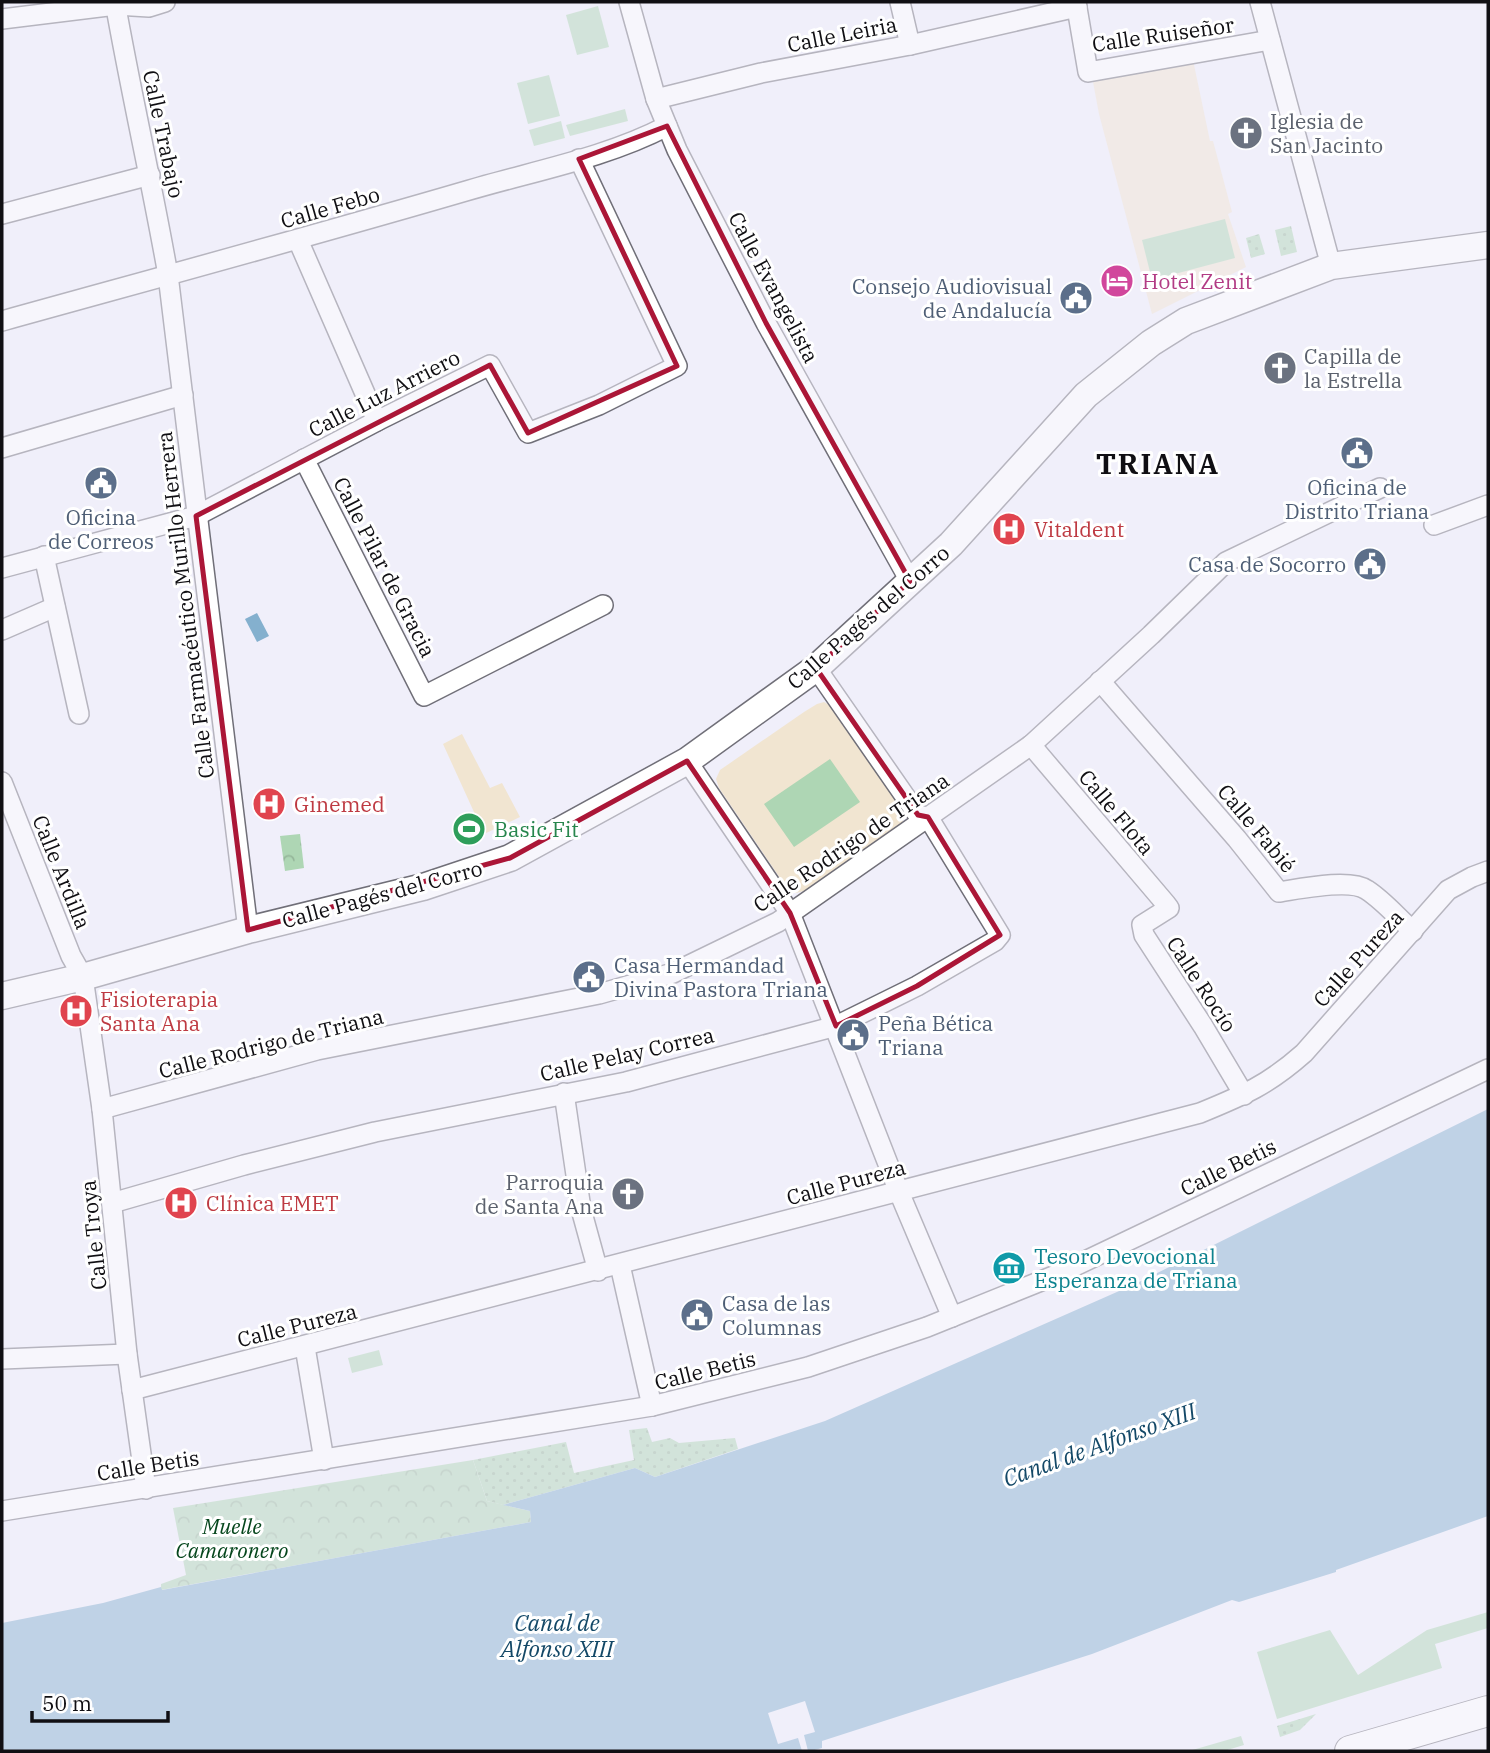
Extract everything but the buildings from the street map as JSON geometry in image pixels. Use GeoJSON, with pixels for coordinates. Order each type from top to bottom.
{"type":"FeatureCollection","features":[{"type":"Feature","properties":{"kind":"main road","name":"Calle Pagés del Corro"},"geometry":{"type":"LineString","coordinates":[[2,996],[422,887],[510,858],[687,761],[816,668],[951,544],[1086,395],[1150,343],[1186,321],[1331,266],[1488,245]]}},
{"type":"Feature","properties":{"kind":"main road"},"geometry":{"type":"LineString","coordinates":[[1350,1751],[1488,1710]]}},
{"type":"Feature","properties":{"kind":"street"},"geometry":{"type":"LineString","coordinates":[[2,19],[116,3],[149,7],[166,2]]}},
{"type":"Feature","properties":{"kind":"street","name":"Calle Evangelista"},"geometry":{"type":"LineString","coordinates":[[629,2],[656,99],[667,126],[766,323],[910,581]]}},
{"type":"Feature","properties":{"kind":"street"},"geometry":{"type":"LineString","coordinates":[[900,2],[910,45]]}},
{"type":"Feature","properties":{"kind":"street"},"geometry":{"type":"LineString","coordinates":[[1260,2],[1331,266]]}},
{"type":"Feature","properties":{"kind":"street","name":"Calle Trabajo"},"geometry":{"type":"LineString","coordinates":[[116,3],[121,41],[168,275]]}},
{"type":"Feature","properties":{"kind":"street","name":"Calle Leiria"},"geometry":{"type":"LineString","coordinates":[[656,99],[761,73],[910,45],[1077,5]]}},
{"type":"Feature","properties":{"kind":"street","name":"Calle Ruiseñor"},"geometry":{"type":"LineString","coordinates":[[1077,5],[1088,72],[1270,40]]}},
{"type":"Feature","properties":{"kind":"street","name":"Calle Febo"},"geometry":{"type":"LineString","coordinates":[[2,321],[299,240],[579,159],[649,135],[667,126]]}},
{"type":"Feature","properties":{"kind":"street","name":"Calle Luz Arriero"},"geometry":{"type":"LineString","coordinates":[[2,568],[196,516],[490,365],[528,432],[599,405],[677,366],[579,159]]}},
{"type":"Feature","properties":{"kind":"street"},"geometry":{"type":"LineString","coordinates":[[2,214],[150,175]]}},
{"type":"Feature","properties":{"kind":"street"},"geometry":{"type":"LineString","coordinates":[[299,240],[377,421]]}},
{"type":"Feature","properties":{"kind":"street","name":"Calle Farmacéutico Murillo Herrera"},"geometry":{"type":"LineString","coordinates":[[168,275],[248,930]]}},
{"type":"Feature","properties":{"kind":"street"},"geometry":{"type":"LineString","coordinates":[[2,448],[183,395]]}},
{"type":"Feature","properties":{"kind":"street","name":"Calle Pilar de Gracia"},"geometry":{"type":"LineString","coordinates":[[304,459],[424,696],[604,606]]}},
{"type":"Feature","properties":{"kind":"street","name":"Calle Rodrigo de Triana"},"geometry":{"type":"LineString","coordinates":[[102,1110],[317,1051],[599,994],[673,973],[778,922],[1031,744],[1226,562],[1380,488]]}},
{"type":"Feature","properties":{"kind":"street"},"geometry":{"type":"LineString","coordinates":[[1434,525],[1488,505]]}},
{"type":"Feature","properties":{"kind":"street"},"geometry":{"type":"LineString","coordinates":[[44,556],[79,713]]}},
{"type":"Feature","properties":{"kind":"street"},"geometry":{"type":"LineString","coordinates":[[2,630],[55,607]]}},
{"type":"Feature","properties":{"kind":"street"},"geometry":{"type":"LineString","coordinates":[[816,668],[918,814],[928,817]]}},
{"type":"Feature","properties":{"kind":"street","name":"Calle Fabié"},"geometry":{"type":"LineString","coordinates":[[1100,681],[1237,839],[1279,892],[1326,886],[1361,886],[1413,931]]}},
{"type":"Feature","properties":{"kind":"street","name":"Calle Flota"},"geometry":{"type":"LineString","coordinates":[[1031,744],[1168,908]]}},
{"type":"Feature","properties":{"kind":"street"},"geometry":{"type":"LineString","coordinates":[[687,761],[790,913],[899,1192],[952,1317]]}},
{"type":"Feature","properties":{"kind":"street","name":"Calle Ardilla"},"geometry":{"type":"LineString","coordinates":[[2,782],[71,956],[83,977]]}},
{"type":"Feature","properties":{"kind":"street","name":"Calle Pelay Correa"},"geometry":{"type":"LineString","coordinates":[[113,1203],[375,1132],[626,1082],[836,1026],[917,986],[999,937],[928,817]]}},
{"type":"Feature","properties":{"kind":"street","name":"Calle Pureza"},"geometry":{"type":"LineString","coordinates":[[132,1390],[1200,1113],[1244,1095],[1280,1074],[1304,1053],[1448,890],[1488,871]]}},
{"type":"Feature","properties":{"kind":"street","name":"Calle Rocío"},"geometry":{"type":"LineString","coordinates":[[1168,908],[1142,925],[1144,935],[1244,1095]]}},
{"type":"Feature","properties":{"kind":"street","name":"Calle Troya"},"geometry":{"type":"LineString","coordinates":[[83,977],[102,1110],[127,1354],[146,1489]]}},
{"type":"Feature","properties":{"kind":"street","name":"Calle Betis"},"geometry":{"type":"LineString","coordinates":[[2,1511],[652,1406],[808,1367],[952,1317],[1056,1275],[1488,1069]]}},
{"type":"Feature","properties":{"kind":"street"},"geometry":{"type":"LineString","coordinates":[[564,1093],[581,1209],[598,1270]]}},
{"type":"Feature","properties":{"kind":"street"},"geometry":{"type":"LineString","coordinates":[[620,1265],[652,1406]]}},
{"type":"Feature","properties":{"kind":"street"},"geometry":{"type":"LineString","coordinates":[[305,1346],[324,1460]]}},
{"type":"Feature","properties":{"kind":"street"},"geometry":{"type":"LineString","coordinates":[[2,1359],[127,1354]]}},
{"type":"Feature","properties":{"kind":"highlighted area"},"geometry":{"type":"Polygon","coordinates":[[[667,126],[766,323],[910,581],[816,668],[918,815],[928,817],[1000,935],[917,986],[836,1026],[790,913],[687,761],[510,858],[248,930],[196,516],[490,365],[528,433],[677,366],[579,159],[667,126]]]}},
{"type":"Feature","properties":{"kind":"shaded area"},"geometry":{"type":"Polygon","coordinates":[[[1193,60],[1210,141],[1213,141],[1232,212],[1228,214],[1246,267],[1152,314],[1093,82],[1193,60]]]}},
{"type":"Feature","properties":{"kind":"shaded area"},"geometry":{"type":"Polygon","coordinates":[[[824,702],[833,707],[903,810],[904,818],[901,825],[804,891],[796,893],[788,890],[719,788],[716,779],[720,770],[804,712],[824,702]]]}},
{"type":"Feature","properties":{"kind":"shaded area"},"geometry":{"type":"Polygon","coordinates":[[[462,734],[490,788],[502,783],[520,817],[484,834],[443,744],[462,734]]]}},
{"type":"Feature","properties":{"kind":"green space"},"geometry":{"type":"Polygon","coordinates":[[[598,6],[609,47],[577,55],[566,15],[598,6]]]}},
{"type":"Feature","properties":{"kind":"green space"},"geometry":{"type":"Polygon","coordinates":[[[549,75],[560,116],[528,124],[517,83],[549,75]]]}},
{"type":"Feature","properties":{"kind":"green space"},"geometry":{"type":"Polygon","coordinates":[[[625,109],[628,121],[570,136],[566,125],[625,109]]]}},
{"type":"Feature","properties":{"kind":"green space"},"geometry":{"type":"Polygon","coordinates":[[[561,121],[565,138],[534,146],[529,130],[561,121]]]}},
{"type":"Feature","properties":{"kind":"green space"},"geometry":{"type":"Polygon","coordinates":[[[1225,219],[1235,258],[1152,280],[1142,240],[1225,219]]]}},
{"type":"Feature","properties":{"kind":"green space"},"geometry":{"type":"Polygon","coordinates":[[[1291,226],[1297,252],[1281,256],[1275,230],[1291,226]]]}},
{"type":"Feature","properties":{"kind":"green space"},"geometry":{"type":"Polygon","coordinates":[[[1259,234],[1265,254],[1251,258],[1246,238],[1259,234]]]}},
{"type":"Feature","properties":{"kind":"green space"},"geometry":{"type":"Polygon","coordinates":[[[830,759],[860,802],[794,847],[764,804],[830,759]]]}},
{"type":"Feature","properties":{"kind":"green space"},"geometry":{"type":"Polygon","coordinates":[[[300,834],[304,868],[285,871],[280,836],[300,834]]]}},
{"type":"Feature","properties":{"kind":"green space"},"geometry":{"type":"Polygon","coordinates":[[[379,1350],[383,1365],[352,1373],[348,1358],[379,1350]]]}},
{"type":"Feature","properties":{"kind":"green space"},"geometry":{"type":"Polygon","coordinates":[[[647,1428],[652,1442],[670,1438],[679,1443],[735,1438],[738,1449],[655,1477],[635,1468],[503,1505],[487,1501],[473,1460],[566,1442],[574,1473],[634,1460],[629,1430],[647,1428]]]}},
{"type":"Feature","properties":{"kind":"green space","name":"Muelle Camaronero"},"geometry":{"type":"Polygon","coordinates":[[[473,1460],[487,1501],[530,1511],[531,1522],[161,1590],[161,1584],[186,1575],[173,1508],[473,1460]]]}},
{"type":"Feature","properties":{"kind":"green space"},"geometry":{"type":"Polygon","coordinates":[[[1488,1612],[1488,1628],[1435,1644],[1442,1668],[1277,1719],[1257,1652],[1330,1630],[1358,1675],[1427,1630],[1488,1612]]]}},
{"type":"Feature","properties":{"kind":"green space"},"geometry":{"type":"Polygon","coordinates":[[[1316,1714],[1300,1730],[1280,1737],[1277,1726],[1316,1714]]]}},
{"type":"Feature","properties":{"kind":"green space"},"geometry":{"type":"Polygon","coordinates":[[[1241,1736],[1244,1745],[1224,1751],[1189,1751],[1241,1736]]]}},
{"type":"Feature","properties":{"kind":"water"},"geometry":{"type":"Polygon","coordinates":[[[257,613],[269,636],[257,642],[245,619],[257,613]]]}},
{"type":"Feature","properties":{"kind":"water","name":"Canal de Alfonso XIII"},"geometry":{"type":"Polygon","coordinates":[[[1488,1109],[1488,1516],[1336,1572],[1239,1602],[1232,1600],[1092,1654],[822,1741],[822,1748],[811,1751],[2,1751],[2,1623],[103,1603],[161,1587],[162,1590],[531,1522],[530,1511],[503,1505],[635,1468],[655,1477],[825,1421],[1135,1284],[1488,1109]]]}},
{"type":"Feature","properties":{"kind":"pier"},"geometry":{"type":"Polygon","coordinates":[[[805,1701],[815,1732],[804,1735],[808,1751],[802,1751],[798,1738],[778,1744],[768,1713],[805,1701]]]}},
{"type":"Feature","properties":{"kind":"place","name":"Iglesia de San Jacinto"},"geometry":{"type":"Point","coordinates":[1246,133]}},
{"type":"Feature","properties":{"kind":"place","name":"Hotel Zenit"},"geometry":{"type":"Point","coordinates":[1117,281]}},
{"type":"Feature","properties":{"kind":"place","name":"Consejo Audiovisual de Andalucía"},"geometry":{"type":"Point","coordinates":[1076,298]}},
{"type":"Feature","properties":{"kind":"place","name":"Capilla de la Estrella"},"geometry":{"type":"Point","coordinates":[1280,368]}},
{"type":"Feature","properties":{"kind":"place","name":"Oficina de Distrito Triana"},"geometry":{"type":"Point","coordinates":[1357,453]}},
{"type":"Feature","properties":{"kind":"place","name":"Oficina de Correos"},"geometry":{"type":"Point","coordinates":[101,483]}},
{"type":"Feature","properties":{"kind":"place","name":"Vitaldent"},"geometry":{"type":"Point","coordinates":[1009,529]}},
{"type":"Feature","properties":{"kind":"place","name":"Casa de Socorro"},"geometry":{"type":"Point","coordinates":[1370,564]}},
{"type":"Feature","properties":{"kind":"place","name":"Ginemed"},"geometry":{"type":"Point","coordinates":[269,804]}},
{"type":"Feature","properties":{"kind":"place","name":"Basic Fit"},"geometry":{"type":"Point","coordinates":[469,829]}},
{"type":"Feature","properties":{"kind":"place","name":"Casa Hermandad Divina Pastora Triana"},"geometry":{"type":"Point","coordinates":[589,977]}},
{"type":"Feature","properties":{"kind":"place","name":"Fisioterapia Santa Ana"},"geometry":{"type":"Point","coordinates":[76,1011]}},
{"type":"Feature","properties":{"kind":"place","name":"Peña Bética Triana"},"geometry":{"type":"Point","coordinates":[853,1035]}},
{"type":"Feature","properties":{"kind":"place","name":"Parroquia de Santa Ana"},"geometry":{"type":"Point","coordinates":[628,1194]}},
{"type":"Feature","properties":{"kind":"place","name":"Clínica EMET"},"geometry":{"type":"Point","coordinates":[181,1203]}},
{"type":"Feature","properties":{"kind":"place","name":"Tesoro Devocional Esperanza de Triana"},"geometry":{"type":"Point","coordinates":[1009,1268]}},
{"type":"Feature","properties":{"kind":"place","name":"Casa de las Columnas"},"geometry":{"type":"Point","coordinates":[697,1315]}},
{"type":"Feature","properties":{"kind":"district","name":"TRIANA"},"geometry":{"type":"Point","coordinates":[1158,463]}}]}
